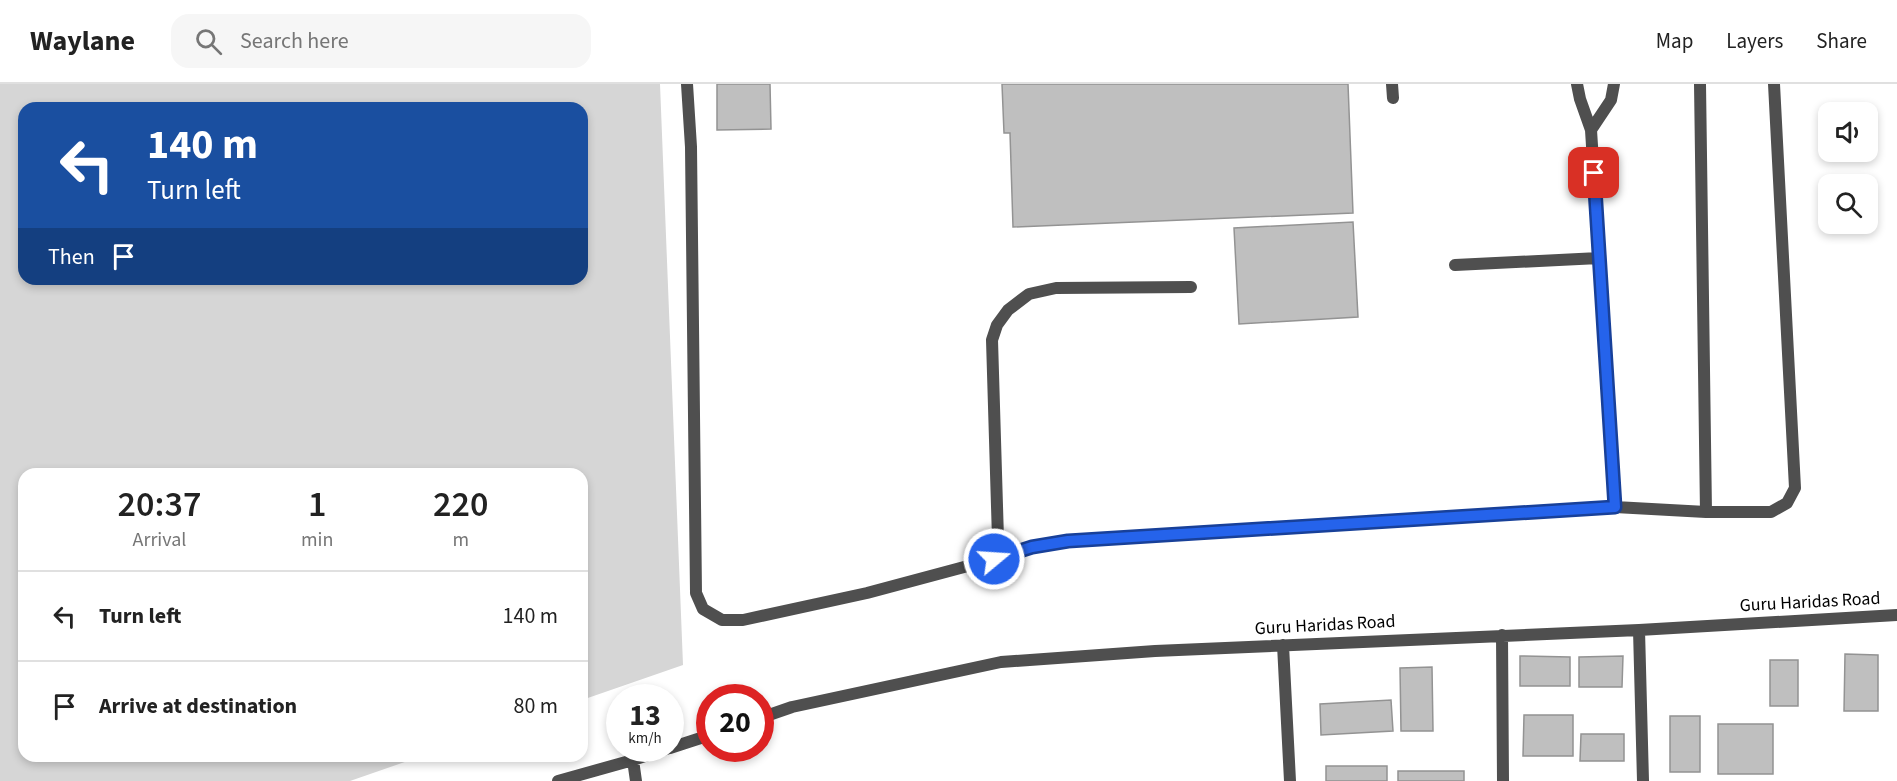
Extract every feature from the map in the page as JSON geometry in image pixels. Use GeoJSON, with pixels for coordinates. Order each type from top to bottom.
{"type":"FeatureCollection","features":[{"type":"Feature","properties":{"kind":"street"},"geometry":{"type":"LineString","coordinates":[[687,84],[691,147],[696,593],[703,609],[722,620],[743,620],[867,592],[1032,547],[1068,541],[1615,507],[1706,512],[1771,512],[1787,502],[1795,488],[1774,84]]}},
{"type":"Feature","properties":{"kind":"street"},"geometry":{"type":"LineString","coordinates":[[1392,84],[1393,98]]}},
{"type":"Feature","properties":{"kind":"street"},"geometry":{"type":"LineString","coordinates":[[1577,84],[1591,130],[1615,507]]}},
{"type":"Feature","properties":{"kind":"street"},"geometry":{"type":"LineString","coordinates":[[1591,130],[1611,100],[1614,84]]}},
{"type":"Feature","properties":{"kind":"street"},"geometry":{"type":"LineString","coordinates":[[1700,84],[1706,512]]}},
{"type":"Feature","properties":{"kind":"street"},"geometry":{"type":"LineString","coordinates":[[1455,265],[1599,258]]}},
{"type":"Feature","properties":{"kind":"street"},"geometry":{"type":"LineString","coordinates":[[994,559],[998,539],[992,340],[997,325],[1008,310],[1029,294],[1056,288],[1191,287]]}},
{"type":"Feature","properties":{"kind":"street","name":"Guru Haridas Road"},"geometry":{"type":"LineString","coordinates":[[774,713],[792,707],[1001,662],[1155,651],[1639,630],[1897,615]]}},
{"type":"Feature","properties":{"kind":"street"},"geometry":{"type":"LineString","coordinates":[[1639,630],[1643,781]]}},
{"type":"Feature","properties":{"kind":"street"},"geometry":{"type":"LineString","coordinates":[[1502,635],[1503,781]]}},
{"type":"Feature","properties":{"kind":"street"},"geometry":{"type":"LineString","coordinates":[[1283,645],[1290,781]]}},
{"type":"Feature","properties":{"kind":"street"},"geometry":{"type":"LineString","coordinates":[[558,781],[626,762]]}},
{"type":"Feature","properties":{"kind":"street"},"geometry":{"type":"LineString","coordinates":[[633,762],[636,781]]}},
{"type":"Feature","properties":{"kind":"shaded area"},"geometry":{"type":"Polygon","coordinates":[[[0,84],[660,84],[683,665],[628,684],[606,684],[606,692],[588,698],[588,468],[18,468],[18,762],[405,762],[350,781],[0,781],[0,84]]]}},
{"type":"Feature","properties":{"kind":"building"},"geometry":{"type":"Polygon","coordinates":[[[717,84],[770,84],[771,129],[717,130],[717,84]]]}},
{"type":"Feature","properties":{"kind":"building"},"geometry":{"type":"Polygon","coordinates":[[[1002,84],[1348,84],[1353,213],[1013,227],[1010,133],[1004,133],[1002,84]]]}},
{"type":"Feature","properties":{"kind":"building"},"geometry":{"type":"Polygon","coordinates":[[[1353,222],[1358,317],[1239,324],[1234,228],[1353,222]]]}},
{"type":"Feature","properties":{"kind":"building"},"geometry":{"type":"Polygon","coordinates":[[[1845,654],[1878,655],[1878,711],[1844,711],[1845,654]]]}},
{"type":"Feature","properties":{"kind":"building"},"geometry":{"type":"Polygon","coordinates":[[[1520,656],[1570,657],[1570,686],[1520,686],[1520,656]]]}},
{"type":"Feature","properties":{"kind":"building"},"geometry":{"type":"Polygon","coordinates":[[[1623,656],[1622,687],[1579,687],[1579,657],[1623,656]]]}},
{"type":"Feature","properties":{"kind":"building"},"geometry":{"type":"Polygon","coordinates":[[[1770,660],[1798,660],[1798,706],[1770,706],[1770,660]]]}},
{"type":"Feature","properties":{"kind":"building"},"geometry":{"type":"Polygon","coordinates":[[[1432,667],[1433,731],[1401,731],[1400,668],[1432,667]]]}},
{"type":"Feature","properties":{"kind":"building"},"geometry":{"type":"Polygon","coordinates":[[[1391,700],[1393,731],[1321,735],[1320,704],[1391,700]]]}},
{"type":"Feature","properties":{"kind":"building"},"geometry":{"type":"Polygon","coordinates":[[[1524,715],[1573,715],[1573,756],[1523,756],[1524,715]]]}},
{"type":"Feature","properties":{"kind":"building"},"geometry":{"type":"Polygon","coordinates":[[[1670,716],[1700,716],[1700,772],[1670,772],[1670,716]]]}},
{"type":"Feature","properties":{"kind":"building"},"geometry":{"type":"Polygon","coordinates":[[[1718,724],[1773,724],[1773,774],[1718,774],[1718,724]]]}},
{"type":"Feature","properties":{"kind":"building"},"geometry":{"type":"Polygon","coordinates":[[[1581,734],[1624,734],[1624,761],[1580,761],[1581,734]]]}},
{"type":"Feature","properties":{"kind":"building"},"geometry":{"type":"Polygon","coordinates":[[[1326,766],[1387,766],[1387,781],[1326,781],[1326,766]]]}},
{"type":"Feature","properties":{"kind":"building"},"geometry":{"type":"Polygon","coordinates":[[[1398,771],[1464,771],[1464,781],[1398,781],[1398,771]]]}},
{"type":"Feature","properties":{"kind":"route"},"geometry":{"type":"LineString","coordinates":[[994,559],[1032,547],[1068,541],[1615,507],[1594,173]]}}]}
